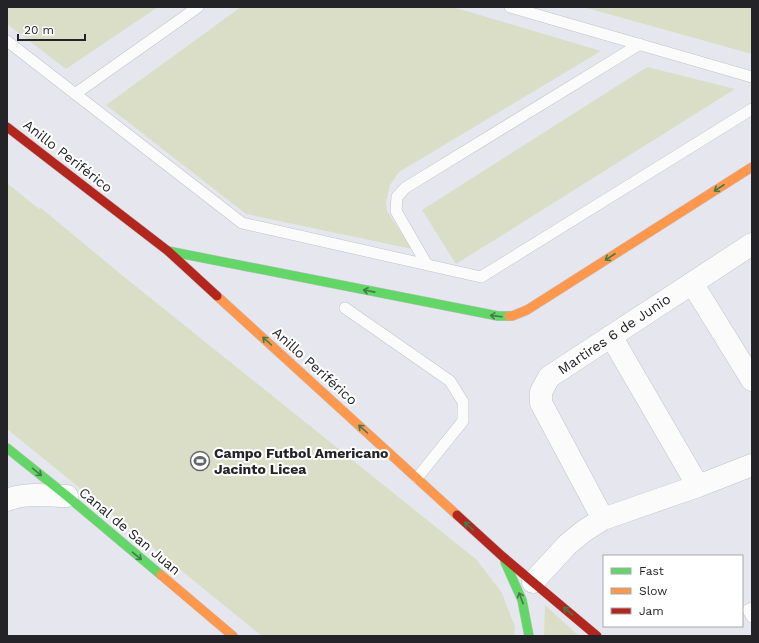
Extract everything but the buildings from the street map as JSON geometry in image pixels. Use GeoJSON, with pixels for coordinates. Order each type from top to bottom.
{"type":"FeatureCollection","features":[{"type":"Feature","properties":{"kind":"main road","name":"Anillo Periférico"},"geometry":{"type":"LineString","coordinates":[[7,127],[168,251],[502,556],[597,636]]}},
{"type":"Feature","properties":{"kind":"main road"},"geometry":{"type":"LineString","coordinates":[[168,251],[498,316],[512,316],[527,310],[752,166]]}},
{"type":"Feature","properties":{"kind":"main road","name":"Canal de San Juan"},"geometry":{"type":"LineString","coordinates":[[7,448],[67,496],[233,636]]}},
{"type":"Feature","properties":{"kind":"main road"},"geometry":{"type":"LineString","coordinates":[[502,556],[522,600],[529,636]]}},
{"type":"Feature","properties":{"kind":"street","name":"Martires 6 de Junio"},"geometry":{"type":"LineString","coordinates":[[603,519],[541,403],[541,392],[550,377],[692,282],[752,244]]}},
{"type":"Feature","properties":{"kind":"street"},"geometry":{"type":"LineString","coordinates":[[692,282],[752,380]]}},
{"type":"Feature","properties":{"kind":"street"},"geometry":{"type":"LineString","coordinates":[[611,336],[698,486]]}},
{"type":"Feature","properties":{"kind":"street"},"geometry":{"type":"LineString","coordinates":[[533,582],[566,545],[603,519],[698,486],[752,465]]}},
{"type":"Feature","properties":{"kind":"street"},"geometry":{"type":"LineString","coordinates":[[7,500],[28,496],[67,496]]}},
{"type":"Feature","properties":{"kind":"lane"},"geometry":{"type":"LineString","coordinates":[[75,94],[198,7]]}},
{"type":"Feature","properties":{"kind":"lane"},"geometry":{"type":"LineString","coordinates":[[510,7],[752,76]]}},
{"type":"Feature","properties":{"kind":"lane"},"geometry":{"type":"LineString","coordinates":[[7,41],[242,223],[481,277],[752,109]]}},
{"type":"Feature","properties":{"kind":"lane"},"geometry":{"type":"LineString","coordinates":[[428,264],[396,211],[397,197],[405,188],[640,44]]}},
{"type":"Feature","properties":{"kind":"lane"},"geometry":{"type":"LineString","coordinates":[[345,308],[450,381],[463,402],[463,421],[417,478]]}},
{"type":"Feature","properties":{"kind":"lane"},"geometry":{"type":"LineString","coordinates":[[752,608],[748,610],[752,617]]}},
{"type":"Feature","properties":{"kind":"green space"},"geometry":{"type":"Polygon","coordinates":[[[7,7],[158,7],[66,69],[7,24],[7,7]]]}},
{"type":"Feature","properties":{"kind":"green space"},"geometry":{"type":"Polygon","coordinates":[[[241,7],[453,7],[601,51],[399,172],[390,185],[386,202],[387,211],[412,249],[246,214],[106,105],[241,7]]]}},
{"type":"Feature","properties":{"kind":"green space"},"geometry":{"type":"Polygon","coordinates":[[[583,7],[752,7],[752,54],[583,7]]]}},
{"type":"Feature","properties":{"kind":"green space"},"geometry":{"type":"Polygon","coordinates":[[[647,67],[735,89],[456,264],[422,210],[647,67]]]}},
{"type":"Feature","properties":{"kind":"green space","name":"Campo Futbol Americano Jacinto Licea"},"geometry":{"type":"Polygon","coordinates":[[[7,183],[39,209],[41,208],[123,276],[477,560],[502,593],[515,627],[514,636],[262,636],[7,429],[7,183]]]}},
{"type":"Feature","properties":{"kind":"green space"},"geometry":{"type":"Polygon","coordinates":[[[545,605],[579,636],[544,636],[545,605]]]}},
{"type":"Feature","properties":{"kind":"traffic: fast"},"geometry":{"type":"LineString","coordinates":[[168,251],[498,316],[509,316]]}},
{"type":"Feature","properties":{"kind":"traffic: fast"},"geometry":{"type":"LineString","coordinates":[[7,448],[161,575]]}},
{"type":"Feature","properties":{"kind":"traffic: fast"},"geometry":{"type":"LineString","coordinates":[[505,562],[522,600],[529,636]]}},
{"type":"Feature","properties":{"kind":"traffic: slow"},"geometry":{"type":"LineString","coordinates":[[509,316],[527,310],[752,167]]}},
{"type":"Feature","properties":{"kind":"traffic: slow"},"geometry":{"type":"LineString","coordinates":[[217,296],[457,515]]}},
{"type":"Feature","properties":{"kind":"traffic: slow"},"geometry":{"type":"LineString","coordinates":[[161,575],[233,636]]}},
{"type":"Feature","properties":{"kind":"traffic: jam"},"geometry":{"type":"LineString","coordinates":[[7,127],[168,251],[217,296]]}},
{"type":"Feature","properties":{"kind":"traffic: jam"},"geometry":{"type":"LineString","coordinates":[[457,515],[502,556],[597,636]]}},
{"type":"Feature","properties":{"kind":"place","name":"Campo Futbol Americano Jacinto Licea"},"geometry":{"type":"Point","coordinates":[200,461]}}]}
